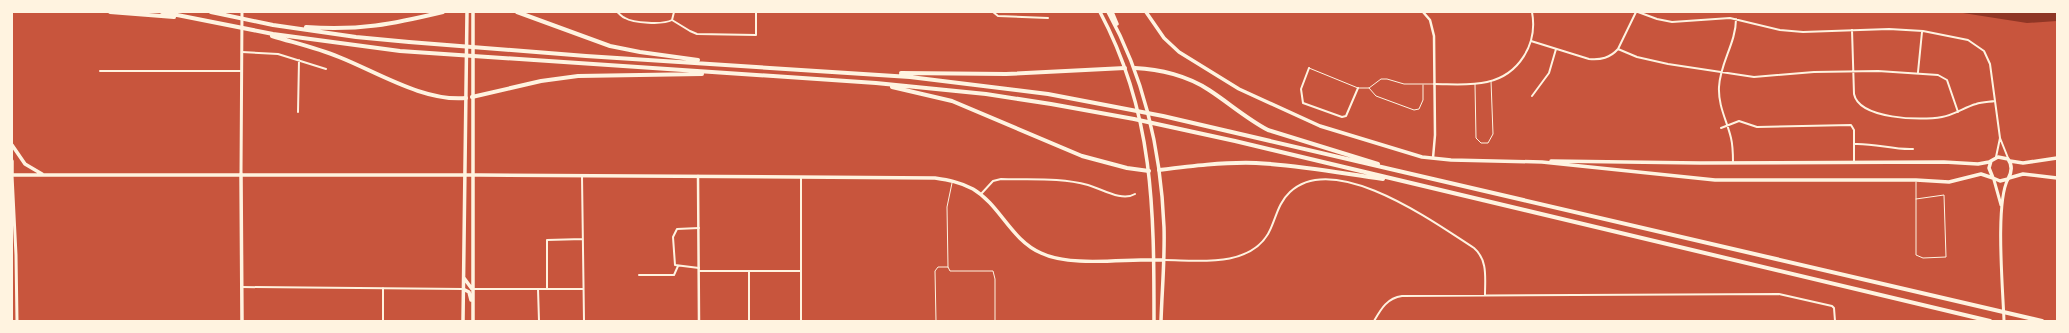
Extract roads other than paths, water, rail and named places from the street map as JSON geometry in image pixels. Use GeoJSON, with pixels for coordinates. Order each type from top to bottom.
{"type":"FeatureCollection","features":[{"type":"Feature","properties":{"kind":"highway"},"geometry":{"type":"LineString","coordinates":[[110,12],[190,18]]}},
{"type":"Feature","properties":{"kind":"highway"},"geometry":{"type":"LineString","coordinates":[[162,12],[258,31],[400,51],[876,83],[979,93],[1102,113],[1235,141],[1990,321]]}},
{"type":"Feature","properties":{"kind":"highway"},"geometry":{"type":"LineString","coordinates":[[211,12],[273,24],[356,37],[873,74],[976,84],[1048,94],[1163,116],[2042,321]]}},
{"type":"Feature","properties":{"kind":"highway"},"geometry":{"type":"LineString","coordinates":[[273,24],[354,29],[388,25],[444,12]]}},
{"type":"Feature","properties":{"kind":"highway"},"geometry":{"type":"LineString","coordinates":[[519,12],[610,46],[640,52],[738,65]]}},
{"type":"Feature","properties":{"kind":"highway"},"geometry":{"type":"LineString","coordinates":[[258,31],[334,55],[421,92],[466,98]]}},
{"type":"Feature","properties":{"kind":"highway"},"geometry":{"type":"LineString","coordinates":[[873,74],[1006,74],[1125,68]]}},
{"type":"Feature","properties":{"kind":"highway"},"geometry":{"type":"LineString","coordinates":[[1135,68],[1170,73],[1185,77],[1209,90],[1249,119],[1268,130],[1399,171]]}},
{"type":"Feature","properties":{"kind":"highway"},"geometry":{"type":"LineString","coordinates":[[472,98],[541,81],[584,75],[724,73]]}},
{"type":"Feature","properties":{"kind":"highway"},"geometry":{"type":"LineString","coordinates":[[876,83],[952,101],[1082,156],[1127,168],[1149,171]]}},
{"type":"Feature","properties":{"kind":"highway"},"geometry":{"type":"LineString","coordinates":[[1159,170],[1220,163],[1255,163],[1294,166],[1418,185]]}},
{"type":"Feature","properties":{"kind":"main road"},"geometry":{"type":"LineString","coordinates":[[242,12],[242,321]]}},
{"type":"Feature","properties":{"kind":"main road"},"geometry":{"type":"LineString","coordinates":[[463,321],[467,12]]}},
{"type":"Feature","properties":{"kind":"main road"},"geometry":{"type":"LineString","coordinates":[[472,321],[474,175],[472,98],[473,12]]}},
{"type":"Feature","properties":{"kind":"main road"},"geometry":{"type":"LineString","coordinates":[[1100,12],[1125,68],[1135,97],[1143,133],[1149,171],[1154,228],[1154,321]]}},
{"type":"Feature","properties":{"kind":"main road"},"geometry":{"type":"LineString","coordinates":[[1108,12],[1123,38]]}},
{"type":"Feature","properties":{"kind":"main road"},"geometry":{"type":"LineString","coordinates":[[1112,12],[1135,68],[1145,98],[1154,137],[1159,170],[1164,228],[1161,321]]}},
{"type":"Feature","properties":{"kind":"main road"},"geometry":{"type":"LineString","coordinates":[[1146,12],[1164,38],[1179,52],[1259,99],[1320,126],[1370,142],[1433,158],[1542,162],[1715,180],[1916,180],[1949,182],[1981,174],[2000,181],[2023,174],[2057,178]]}},
{"type":"Feature","properties":{"kind":"main road"},"geometry":{"type":"LineString","coordinates":[[1125,68],[1135,68]]}},
{"type":"Feature","properties":{"kind":"main road"},"geometry":{"type":"LineString","coordinates":[[466,98],[472,98]]}},
{"type":"Feature","properties":{"kind":"main road"},"geometry":{"type":"LineString","coordinates":[[12,145],[25,164],[43,174]]}},
{"type":"Feature","properties":{"kind":"main road"},"geometry":{"type":"LineString","coordinates":[[1542,162],[1566,160],[1733,163],[1944,162],[1978,164],[2003,157],[2023,163],[2048,158],[2057,158]]}},
{"type":"Feature","properties":{"kind":"main road"},"geometry":{"type":"LineString","coordinates":[[2004,321],[2001,207],[2004,186],[2012,168],[2009,160]]}},
{"type":"Feature","properties":{"kind":"main road"},"geometry":{"type":"LineString","coordinates":[[12,161],[17,278],[17,321]]}},
{"type":"Feature","properties":{"kind":"main road"},"geometry":{"type":"LineString","coordinates":[[1991,161],[1989,168],[1994,179],[2001,207]]}},
{"type":"Feature","properties":{"kind":"main road"},"geometry":{"type":"LineString","coordinates":[[1149,171],[1159,170]]}},
{"type":"Feature","properties":{"kind":"main road"},"geometry":{"type":"LineString","coordinates":[[12,175],[241,174],[698,176],[925,178],[953,180],[973,189],[1019,238],[1041,253],[1059,259],[1075,260],[1163,260]]}},
{"type":"Feature","properties":{"kind":"main road"},"geometry":{"type":"LineString","coordinates":[[463,273],[466,282],[472,289]]}},
{"type":"Feature","properties":{"kind":"main road"},"geometry":{"type":"LineString","coordinates":[[463,289],[468,292],[472,307]]}},
{"type":"Feature","properties":{"kind":"street"},"geometry":{"type":"LineString","coordinates":[[617,12],[629,20],[650,22],[666,22],[672,20]]}},
{"type":"Feature","properties":{"kind":"street"},"geometry":{"type":"LineString","coordinates":[[672,20],[674,12]]}},
{"type":"Feature","properties":{"kind":"street"},"geometry":{"type":"LineString","coordinates":[[672,20],[690,32],[697,34],[756,35],[756,12]]}},
{"type":"Feature","properties":{"kind":"street"},"geometry":{"type":"LineString","coordinates":[[993,12],[998,16],[1048,18]]}},
{"type":"Feature","properties":{"kind":"street"},"geometry":{"type":"LineString","coordinates":[[1423,12],[1430,20],[1433,30],[1433,158]]}},
{"type":"Feature","properties":{"kind":"street"},"geometry":{"type":"LineString","coordinates":[[1434,84],[1475,83],[1491,81],[1504,76],[1515,67],[1523,57],[1531,41],[1533,30],[1532,12]]}},
{"type":"Feature","properties":{"kind":"street"},"geometry":{"type":"LineString","coordinates":[[1531,41],[1598,60],[1610,56],[1618,49],[1637,12],[1657,19],[1672,22],[1698,22],[1721,18],[1736,19],[1780,30],[1803,32],[1889,29],[1922,31],[1968,40],[1984,50],[1990,64],[2000,138],[2009,160]]}},
{"type":"Feature","properties":{"kind":"street"},"geometry":{"type":"LineString","coordinates":[[1733,163],[1732,144],[1719,98],[1721,72],[1735,33],[1736,19]]}},
{"type":"Feature","properties":{"kind":"street"},"geometry":{"type":"LineString","coordinates":[[1852,30],[1852,71],[1855,100],[1859,105],[1871,111],[1899,117],[1922,118],[1944,117],[1976,104],[1994,101]]}},
{"type":"Feature","properties":{"kind":"street"},"geometry":{"type":"LineString","coordinates":[[1918,72],[1922,31]]}},
{"type":"Feature","properties":{"kind":"street"},"geometry":{"type":"LineString","coordinates":[[1532,96],[1549,73],[1556,49]]}},
{"type":"Feature","properties":{"kind":"street"},"geometry":{"type":"LineString","coordinates":[[1618,49],[1637,57],[1668,64],[1754,77],[1814,72],[1852,71],[1918,72],[1938,75],[1946,80],[1958,112]]}},
{"type":"Feature","properties":{"kind":"street"},"geometry":{"type":"LineString","coordinates":[[242,52],[272,53],[326,69]]}},
{"type":"Feature","properties":{"kind":"street"},"geometry":{"type":"LineString","coordinates":[[298,112],[299,60]]}},
{"type":"Feature","properties":{"kind":"street"},"geometry":{"type":"LineString","coordinates":[[1309,68],[1301,89],[1303,103],[1342,117],[1346,116],[1358,88]]}},
{"type":"Feature","properties":{"kind":"street"},"geometry":{"type":"LineString","coordinates":[[100,71],[242,71]]}},
{"type":"Feature","properties":{"kind":"street"},"geometry":{"type":"LineString","coordinates":[[1721,128],[1739,121],[1757,127],[1851,125],[1854,130],[1854,162]]}},
{"type":"Feature","properties":{"kind":"street"},"geometry":{"type":"LineString","coordinates":[[1995,158],[1999,148],[2000,138]]}},
{"type":"Feature","properties":{"kind":"street"},"geometry":{"type":"LineString","coordinates":[[1854,144],[1875,144],[1898,149],[1913,149]]}},
{"type":"Feature","properties":{"kind":"street"},"geometry":{"type":"LineString","coordinates":[[582,176],[584,321]]}},
{"type":"Feature","properties":{"kind":"street"},"geometry":{"type":"LineString","coordinates":[[698,176],[699,321]]}},
{"type":"Feature","properties":{"kind":"street"},"geometry":{"type":"LineString","coordinates":[[800,321],[801,177]]}},
{"type":"Feature","properties":{"kind":"street"},"geometry":{"type":"LineString","coordinates":[[980,195],[993,181],[1002,179],[1062,180],[1088,185],[1124,197],[1135,194]]}},
{"type":"Feature","properties":{"kind":"street"},"geometry":{"type":"LineString","coordinates":[[1163,260],[1220,259],[1243,255],[1261,243],[1267,236],[1278,209],[1291,191],[1298,186],[1318,180],[1342,182],[1367,188],[1391,198],[1474,248],[1480,255],[1484,268],[1485,295]]}},
{"type":"Feature","properties":{"kind":"street"},"geometry":{"type":"LineString","coordinates":[[699,228],[681,228],[674,231],[674,263],[678,266],[699,269],[801,271]]}},
{"type":"Feature","properties":{"kind":"street"},"geometry":{"type":"LineString","coordinates":[[547,289],[547,240],[583,240]]}},
{"type":"Feature","properties":{"kind":"street"},"geometry":{"type":"LineString","coordinates":[[639,275],[674,275],[678,266]]}},
{"type":"Feature","properties":{"kind":"street"},"geometry":{"type":"LineString","coordinates":[[749,271],[749,321]]}},
{"type":"Feature","properties":{"kind":"street"},"geometry":{"type":"LineString","coordinates":[[12,279],[17,278]]}},
{"type":"Feature","properties":{"kind":"street"},"geometry":{"type":"LineString","coordinates":[[242,287],[463,289]]}},
{"type":"Feature","properties":{"kind":"street"},"geometry":{"type":"LineString","coordinates":[[383,288],[383,321]]}},
{"type":"Feature","properties":{"kind":"street"},"geometry":{"type":"LineString","coordinates":[[472,289],[583,289]]}},
{"type":"Feature","properties":{"kind":"street"},"geometry":{"type":"LineString","coordinates":[[538,289],[539,321]]}},
{"type":"Feature","properties":{"kind":"street"},"geometry":{"type":"LineString","coordinates":[[1374,321],[1386,304],[1400,296],[1779,294],[1830,305],[1834,308],[1835,321]]}},
{"type":"Feature","properties":{"kind":"lane"},"geometry":{"type":"LineString","coordinates":[[1309,68],[1358,88],[1368,88],[1381,79],[1387,79],[1404,84],[1434,84]]}},
{"type":"Feature","properties":{"kind":"lane"},"geometry":{"type":"LineString","coordinates":[[1475,83],[1476,138],[1481,142],[1488,142],[1494,134],[1493,88],[1491,81]]}},
{"type":"Feature","properties":{"kind":"lane"},"geometry":{"type":"LineString","coordinates":[[1368,88],[1376,96],[1414,110],[1419,109],[1422,104],[1423,85]]}},
{"type":"Feature","properties":{"kind":"lane"},"geometry":{"type":"LineString","coordinates":[[948,268],[947,208],[953,180]]}},
{"type":"Feature","properties":{"kind":"lane"},"geometry":{"type":"LineString","coordinates":[[1916,180],[1916,199],[1916,256],[1919,258],[1946,257],[1944,195],[1916,199]]}},
{"type":"Feature","properties":{"kind":"lane"},"geometry":{"type":"LineString","coordinates":[[936,321],[935,271],[938,268],[948,268],[950,271],[993,271],[995,279],[995,321]]}}]}
